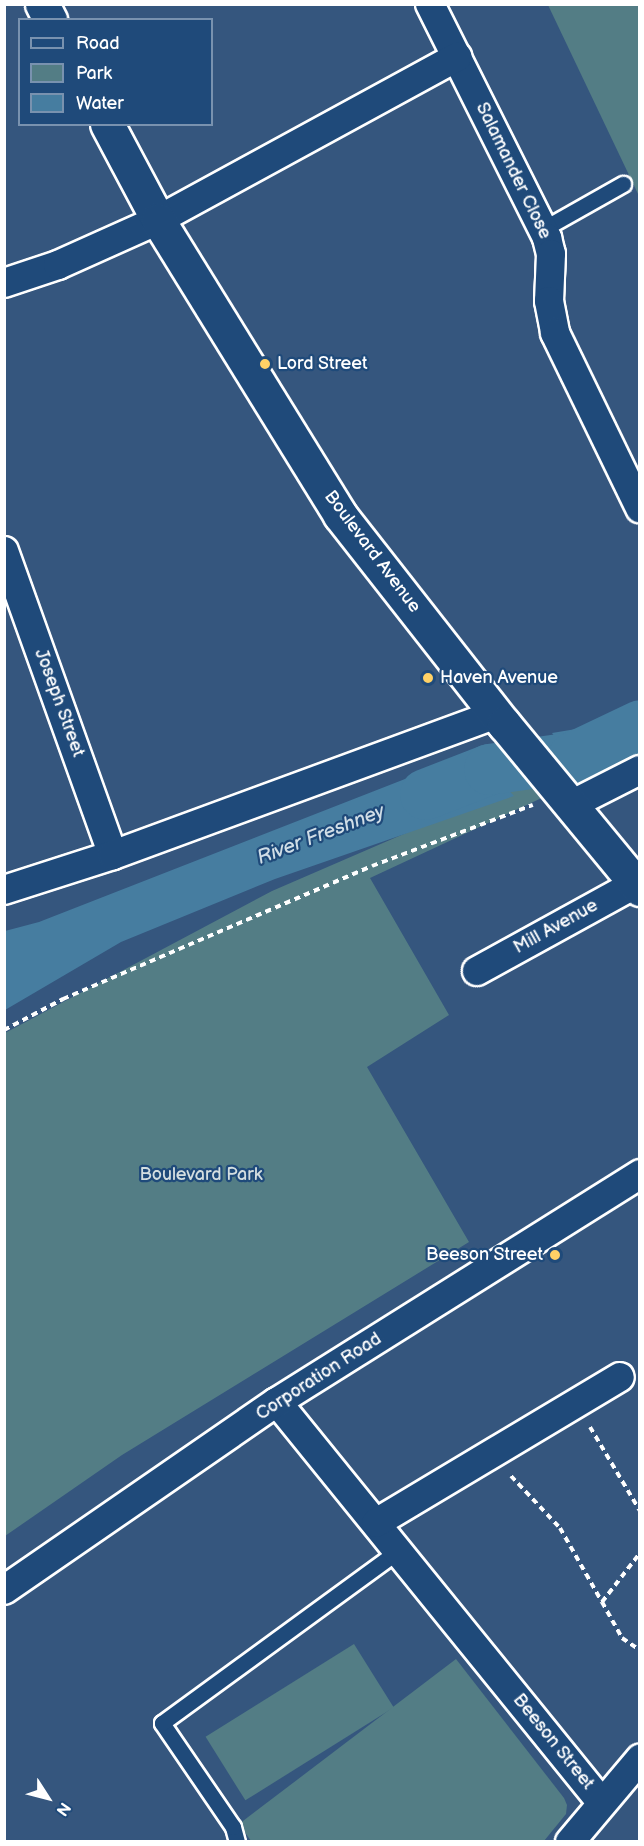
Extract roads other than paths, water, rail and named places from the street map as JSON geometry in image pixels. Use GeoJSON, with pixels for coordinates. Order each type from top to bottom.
{"type":"FeatureCollection","features":[{"type":"Feature","properties":{"kind":"street"},"geometry":{"type":"LineString","coordinates":[[42,4],[49,18]]}},
{"type":"Feature","properties":{"kind":"street","name":"Salamander Close"},"geometry":{"type":"LineString","coordinates":[[430,4],[543,229],[551,254],[549,301],[555,333],[639,508]]}},
{"type":"Feature","properties":{"kind":"street"},"geometry":{"type":"LineString","coordinates":[[4,283],[58,265],[159,220],[457,57]]}},
{"type":"Feature","properties":{"kind":"street","name":"Boulevard Avenue"},"geometry":{"type":"LineString","coordinates":[[108,126],[159,220],[340,515],[500,719],[557,801],[637,886]]}},
{"type":"Feature","properties":{"kind":"street","name":"Joseph Street"},"geometry":{"type":"LineString","coordinates":[[4,550],[113,855]]}},
{"type":"Feature","properties":{"kind":"street"},"geometry":{"type":"LineString","coordinates":[[4,890],[113,855],[500,719]]}},
{"type":"Feature","properties":{"kind":"street"},"geometry":{"type":"LineString","coordinates":[[557,801],[639,770]]}},
{"type":"Feature","properties":{"kind":"street","name":"Mill Avenue"},"geometry":{"type":"LineString","coordinates":[[477,971],[637,886]]}},
{"type":"Feature","properties":{"kind":"street","name":"Corporation Road"},"geometry":{"type":"LineString","coordinates":[[4,1590],[277,1402],[639,1174]]}},
{"type":"Feature","properties":{"kind":"street"},"geometry":{"type":"LineString","coordinates":[[376,1523],[620,1377]]}},
{"type":"Feature","properties":{"kind":"street","name":"Beeson Street"},"geometry":{"type":"LineString","coordinates":[[277,1402],[602,1803]]}},
{"type":"Feature","properties":{"kind":"street"},"geometry":{"type":"LineString","coordinates":[[570,1842],[639,1760]]}},
{"type":"Feature","properties":{"kind":"lane"},"geometry":{"type":"LineString","coordinates":[[543,229],[623,184]]}},
{"type":"Feature","properties":{"kind":"lane"},"geometry":{"type":"LineString","coordinates":[[237,1842],[233,1827],[162,1722],[399,1550]]}},
{"type":"Feature","properties":{"kind":"water"},"geometry":{"type":"Polygon","coordinates":[[[639,705],[639,755],[591,777],[581,770],[552,733],[582,728],[639,705]]]}},
{"type":"Feature","properties":{"kind":"water"},"geometry":{"type":"Polygon","coordinates":[[[469,754],[479,757],[514,796],[275,879],[121,942],[5,1010],[5,931],[39,922],[469,754]]]}},
{"type":"Feature","properties":{"kind":"waterway","name":"River Freshney"},"geometry":{"type":"LineString","coordinates":[[425,794],[489,769],[573,757],[640,725]]}},
{"type":"Feature","properties":{"kind":"place","name":"Lord Street"},"geometry":{"type":"Point","coordinates":[265,364]}},
{"type":"Feature","properties":{"kind":"place","name":"Haven Avenue"},"geometry":{"type":"Point","coordinates":[428,678]}},
{"type":"Feature","properties":{"kind":"place","name":"Beeson Street"},"geometry":{"type":"Point","coordinates":[555,1255]}},
{"type":"Feature","properties":{"kind":"park label","name":"Boulevard Park"},"geometry":{"type":"Point","coordinates":[201,1175]}}]}
